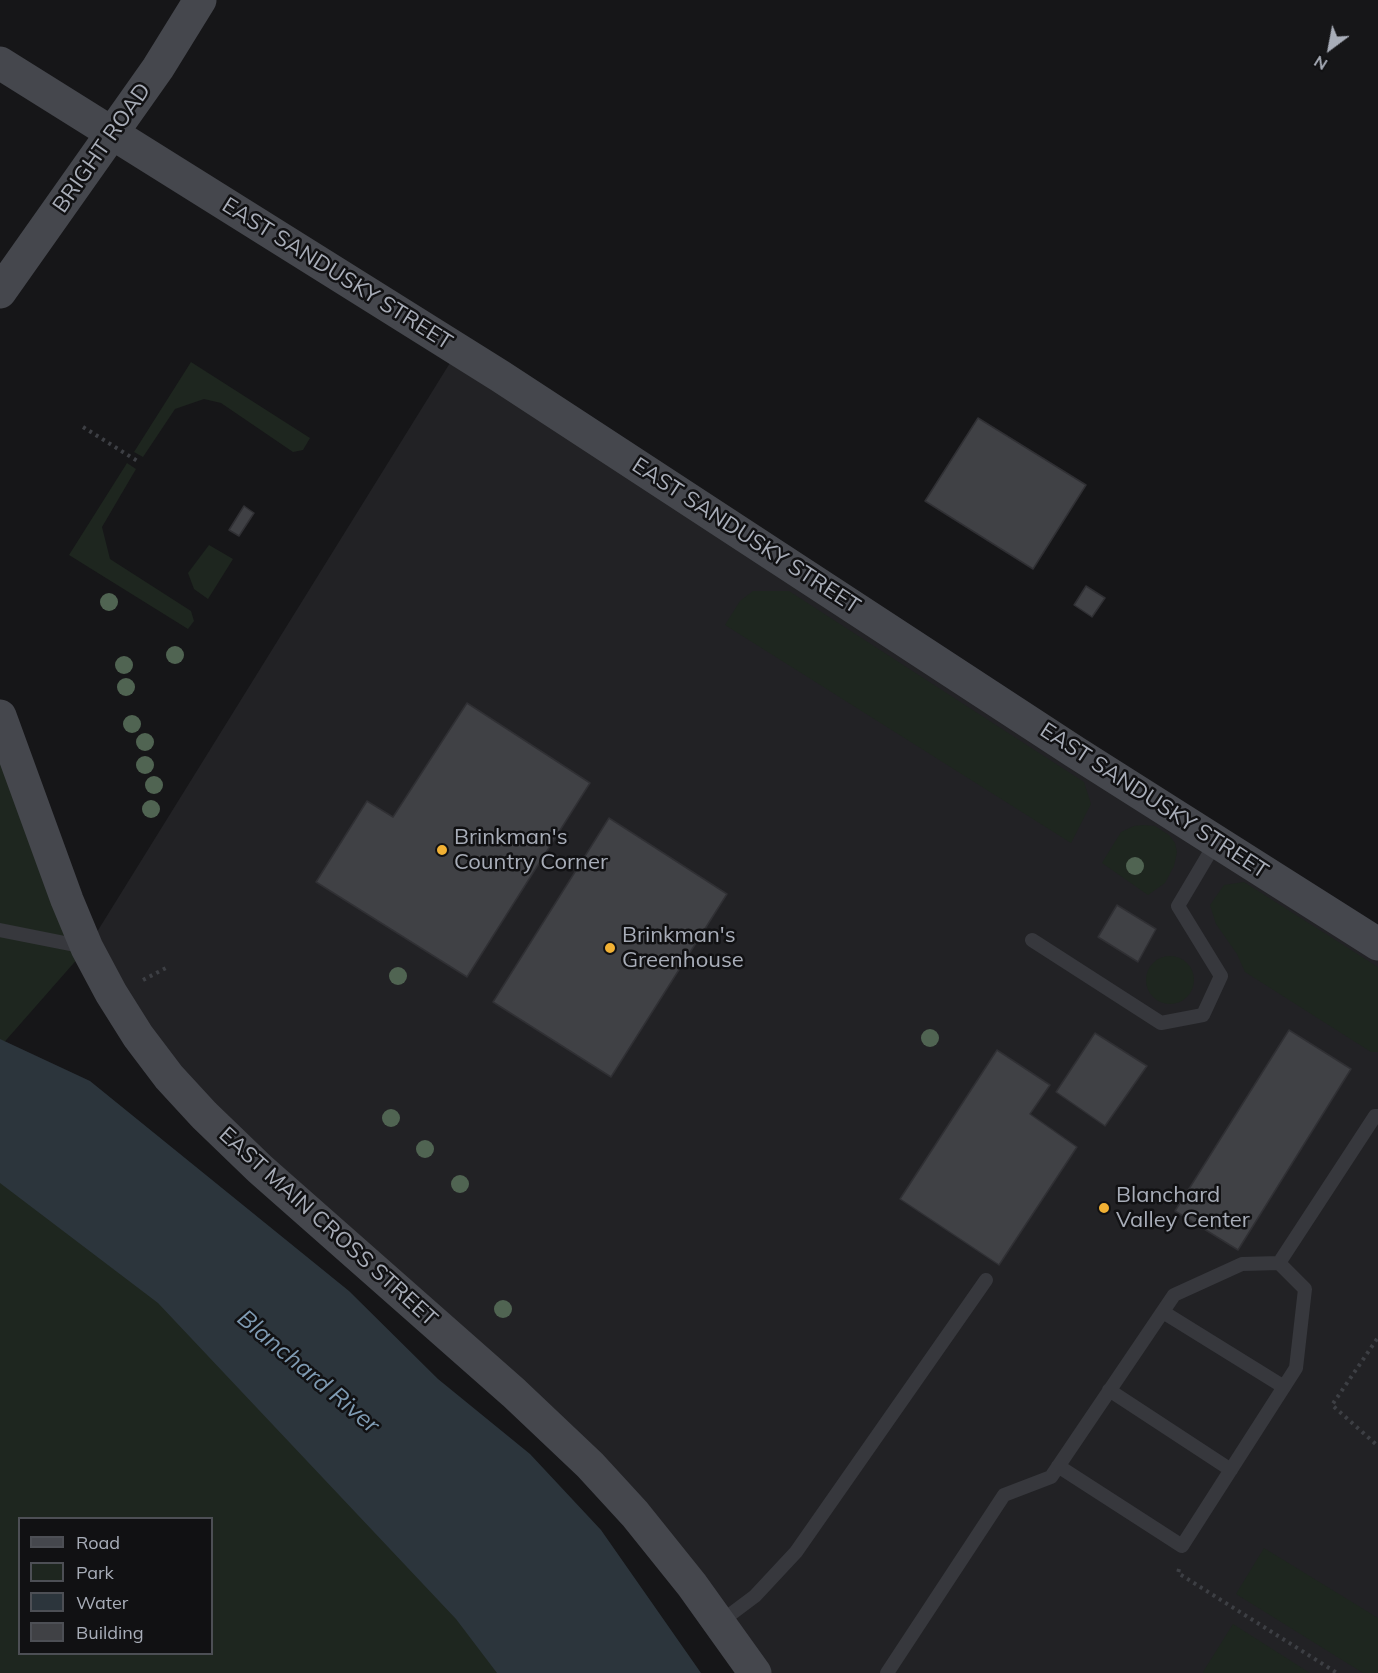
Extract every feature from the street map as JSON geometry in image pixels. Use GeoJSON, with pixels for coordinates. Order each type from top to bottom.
{"type":"FeatureCollection","features":[{"type":"Feature","properties":{"kind":"main road","name":"BRIGHT ROAD"},"geometry":{"type":"LineString","coordinates":[[0,292],[158,68],[200,0]]}},
{"type":"Feature","properties":{"kind":"main road","name":"EAST SANDUSKY STREET"},"geometry":{"type":"LineString","coordinates":[[0,63],[500,376],[1075,752],[1378,944]]}},
{"type":"Feature","properties":{"kind":"main road","name":"EAST MAIN CROSS STREET"},"geometry":{"type":"LineString","coordinates":[[0,716],[67,900],[87,948],[138,1036],[170,1077],[204,1115],[260,1169],[514,1393],[590,1465],[642,1523],[692,1585],[755,1673]]}},
{"type":"Feature","properties":{"kind":"lane"},"geometry":{"type":"LineString","coordinates":[[1032,940],[1161,1023],[1203,1015],[1221,976],[1178,906],[1216,842]]}},
{"type":"Feature","properties":{"kind":"lane"},"geometry":{"type":"LineString","coordinates":[[0,930],[87,948]]}},
{"type":"Feature","properties":{"kind":"lane"},"geometry":{"type":"LineString","coordinates":[[1279,1263],[1378,1116]]}},
{"type":"Feature","properties":{"kind":"lane"},"geometry":{"type":"LineString","coordinates":[[887,1673],[1004,1496],[1051,1477],[1058,1466],[1109,1390],[1174,1295],[1242,1264],[1279,1263],[1305,1289],[1296,1368],[1182,1546],[1058,1466]]}},
{"type":"Feature","properties":{"kind":"lane"},"geometry":{"type":"LineString","coordinates":[[719,1623],[755,1596],[796,1552],[986,1280]]}},
{"type":"Feature","properties":{"kind":"lane"},"geometry":{"type":"LineString","coordinates":[[1162,1312],[1284,1387]]}},
{"type":"Feature","properties":{"kind":"lane"},"geometry":{"type":"LineString","coordinates":[[1109,1390],[1231,1470]]}},
{"type":"Feature","properties":{"kind":"path"},"geometry":{"type":"LineString","coordinates":[[83,428],[139,462]]}},
{"type":"Feature","properties":{"kind":"path"},"geometry":{"type":"LineString","coordinates":[[1377,1339],[1332,1406],[1378,1446]]}},
{"type":"Feature","properties":{"kind":"path"},"geometry":{"type":"LineString","coordinates":[[1182,1546],[1178,1573],[1337,1673]]}},
{"type":"Feature","properties":{"kind":"shaded area"},"geometry":{"type":"Polygon","coordinates":[[[458,350],[1378,944],[1378,1673],[755,1673],[692,1585],[260,1169],[87,948],[458,350]]]}},
{"type":"Feature","properties":{"kind":"green space"},"geometry":{"type":"Polygon","coordinates":[[[191,362],[310,438],[303,450],[293,452],[221,403],[204,399],[175,409],[143,457],[134,452],[191,362]]]}},
{"type":"Feature","properties":{"kind":"green space"},"geometry":{"type":"Polygon","coordinates":[[[127,463],[136,469],[102,527],[110,559],[191,611],[194,621],[188,629],[69,555],[127,463]]]}},
{"type":"Feature","properties":{"kind":"green space"},"geometry":{"type":"Polygon","coordinates":[[[209,545],[233,559],[208,599],[194,589],[188,573],[209,545]]]}},
{"type":"Feature","properties":{"kind":"green space"},"geometry":{"type":"Polygon","coordinates":[[[753,591],[789,591],[1084,782],[1091,804],[1071,843],[725,625],[740,601],[753,591]]]}},
{"type":"Feature","properties":{"kind":"green space"},"geometry":{"type":"Polygon","coordinates":[[[0,716],[87,948],[0,1047],[0,716]]]}},
{"type":"Feature","properties":{"kind":"green space"},"geometry":{"type":"Polygon","coordinates":[[[1143,825],[1155,826],[1169,835],[1175,843],[1177,852],[1174,866],[1165,883],[1148,895],[1102,863],[1121,832],[1143,825]]]}},
{"type":"Feature","properties":{"kind":"green space"},"geometry":{"type":"Polygon","coordinates":[[[1244,882],[1378,967],[1378,1052],[1371,1052],[1245,972],[1237,954],[1216,924],[1210,905],[1224,885],[1244,882]]]}},
{"type":"Feature","properties":{"kind":"green space"},"geometry":{"type":"Polygon","coordinates":[[[1170,956],[1187,963],[1194,980],[1187,997],[1170,1004],[1153,997],[1146,980],[1153,963],[1170,956]]]}},
{"type":"Feature","properties":{"kind":"green space"},"geometry":{"type":"Polygon","coordinates":[[[0,1113],[572,1673],[0,1673],[0,1113]]]}},
{"type":"Feature","properties":{"kind":"green space"},"geometry":{"type":"Polygon","coordinates":[[[1264,1548],[1378,1618],[1378,1673],[1363,1673],[1236,1594],[1264,1548]]]}},
{"type":"Feature","properties":{"kind":"green space"},"geometry":{"type":"Polygon","coordinates":[[[1233,1624],[1310,1673],[1204,1673],[1233,1624]]]}},
{"type":"Feature","properties":{"kind":"water","name":"Blanchard River"},"geometry":{"type":"Polygon","coordinates":[[[0,1039],[90,1081],[349,1291],[438,1379],[530,1454],[601,1530],[701,1673],[497,1673],[456,1619],[158,1303],[0,1183],[0,1039]]]}},
{"type":"Feature","properties":{"kind":"building"},"geometry":{"type":"Polygon","coordinates":[[[978,418],[1086,485],[1033,569],[925,501],[978,418]]]}},
{"type":"Feature","properties":{"kind":"building"},"geometry":{"type":"Polygon","coordinates":[[[244,506],[254,513],[239,536],[229,530],[244,506]]]}},
{"type":"Feature","properties":{"kind":"building"},"geometry":{"type":"Polygon","coordinates":[[[1086,586],[1105,598],[1092,617],[1074,605],[1086,586]]]}},
{"type":"Feature","properties":{"kind":"building","name":"Brinkman's Country Corner"},"geometry":{"type":"Polygon","coordinates":[[[467,703],[590,783],[467,977],[316,882],[367,801],[393,817],[467,703]]]}},
{"type":"Feature","properties":{"kind":"building","name":"Brinkman's Greenhouse"},"geometry":{"type":"Polygon","coordinates":[[[609,818],[727,894],[611,1077],[493,1002],[609,818]]]}},
{"type":"Feature","properties":{"kind":"building"},"geometry":{"type":"Polygon","coordinates":[[[1117,905],[1156,929],[1138,962],[1098,937],[1117,905]]]}},
{"type":"Feature","properties":{"kind":"building"},"geometry":{"type":"Polygon","coordinates":[[[1289,1030],[1351,1069],[1238,1250],[1175,1211],[1289,1030]]]}},
{"type":"Feature","properties":{"kind":"building"},"geometry":{"type":"Polygon","coordinates":[[[1095,1033],[1147,1066],[1105,1126],[1056,1092],[1095,1033]]]}},
{"type":"Feature","properties":{"kind":"building"},"geometry":{"type":"Polygon","coordinates":[[[997,1050],[1050,1085],[1030,1114],[1077,1147],[999,1265],[900,1199],[997,1050]]]}},
{"type":"Feature","properties":{"kind":"place","name":"Brinkman's Country Corner"},"geometry":{"type":"Point","coordinates":[442,850]}},
{"type":"Feature","properties":{"kind":"place","name":"Brinkman's Greenhouse"},"geometry":{"type":"Point","coordinates":[610,948]}},
{"type":"Feature","properties":{"kind":"place","name":"Blanchard Valley Center"},"geometry":{"type":"Point","coordinates":[1104,1208]}}]}
